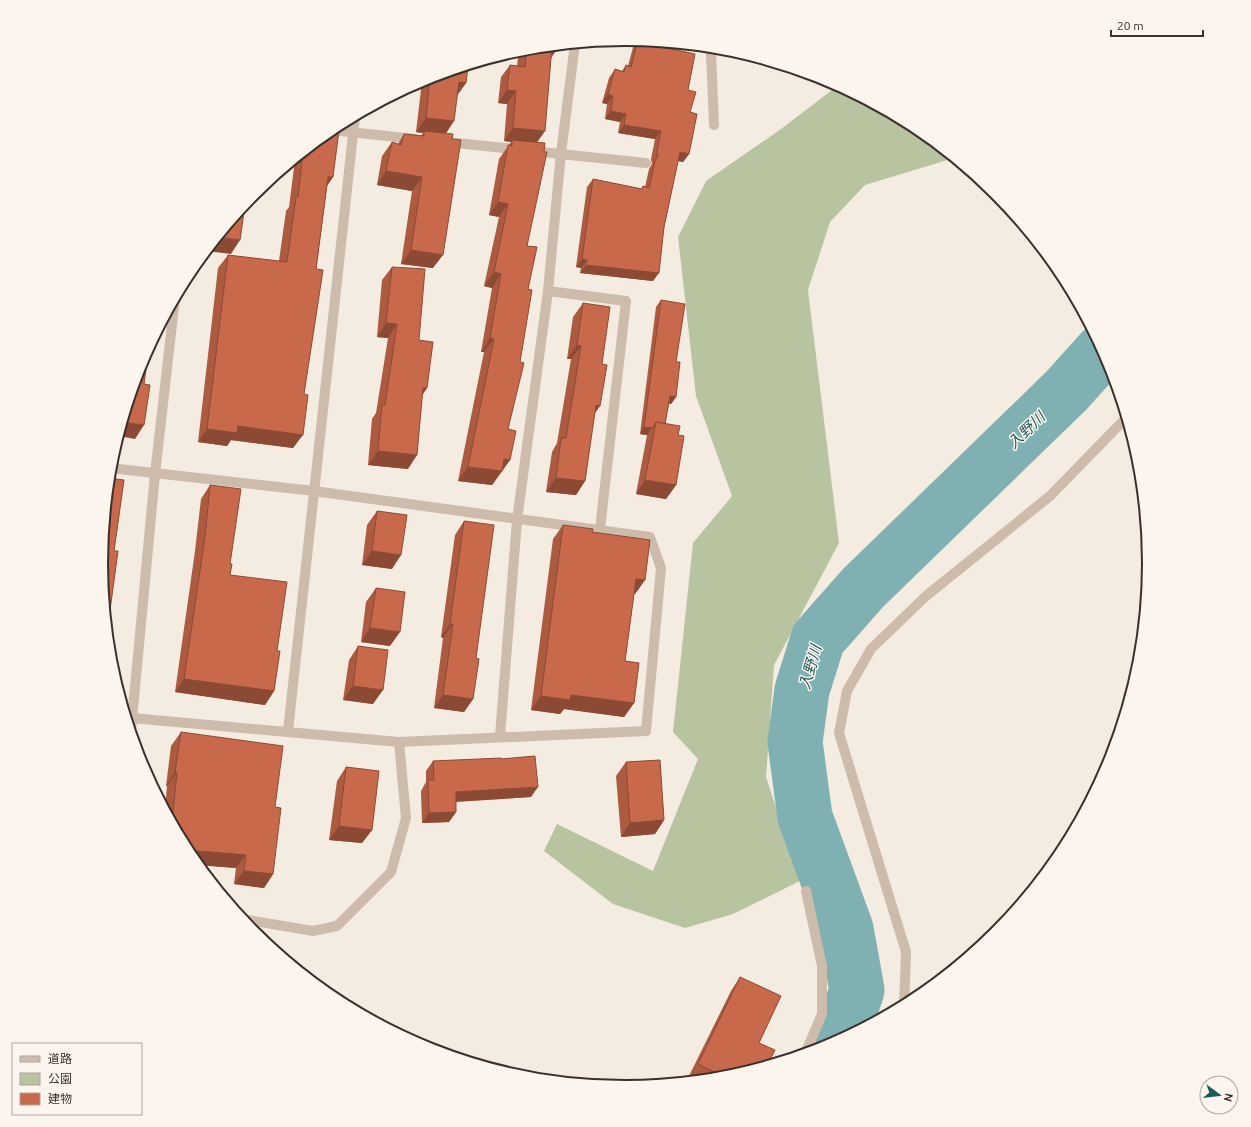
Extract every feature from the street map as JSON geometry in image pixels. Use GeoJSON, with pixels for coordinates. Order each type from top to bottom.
{"type":"FeatureCollection","features":[{"type":"Feature","properties":{"kind":"street"},"geometry":{"type":"LineString","coordinates":[[500,736],[517,520],[548,291],[574,49]]}},
{"type":"Feature","properties":{"kind":"street"},"geometry":{"type":"LineString","coordinates":[[710,53],[714,124]]}},
{"type":"Feature","properties":{"kind":"street"},"geometry":{"type":"LineString","coordinates":[[288,731],[354,123]]}},
{"type":"Feature","properties":{"kind":"street"},"geometry":{"type":"LineString","coordinates":[[341,131],[423,140]]}},
{"type":"Feature","properties":{"kind":"street"},"geometry":{"type":"LineString","coordinates":[[438,141],[646,163]]}},
{"type":"Feature","properties":{"kind":"street"},"geometry":{"type":"LineString","coordinates":[[548,291],[626,301],[600,529]]}},
{"type":"Feature","properties":{"kind":"street"},"geometry":{"type":"LineString","coordinates":[[117,469],[155,474],[314,491],[650,537],[661,568],[646,731],[500,736],[400,742],[132,718],[155,474],[170,319]]}},
{"type":"Feature","properties":{"kind":"street"},"geometry":{"type":"LineString","coordinates":[[904,999],[906,952],[839,733],[847,691],[871,649],[926,596],[1050,496],[1123,421]]}},
{"type":"Feature","properties":{"kind":"street"},"geometry":{"type":"LineString","coordinates":[[252,921],[313,931],[337,926],[391,872],[406,818],[400,742]]}},
{"type":"Feature","properties":{"kind":"street"},"geometry":{"type":"LineString","coordinates":[[806,891],[822,966],[822,1014],[807,1048]]}},
{"type":"Feature","properties":{"kind":"green space"},"geometry":{"type":"Polygon","coordinates":[[[833,89],[884,115],[913,133],[949,160],[865,185],[830,222],[808,290],[839,543],[774,665],[766,777],[800,881],[733,914],[685,928],[613,904],[544,851],[557,824],[653,871],[698,759],[673,732],[693,543],[732,496],[696,396],[678,237],[706,181],[781,129],[833,89]]]}},
{"type":"Feature","properties":{"kind":"building"},"geometry":{"type":"Polygon","coordinates":[[[636,46],[666,48],[695,54],[688,90],[696,92],[690,112],[697,114],[689,154],[680,152],[664,227],[659,273],[586,265],[587,260],[582,259],[593,179],[642,189],[643,186],[649,188],[655,161],[658,156],[657,151],[661,131],[624,125],[626,114],[611,111],[613,96],[608,94],[615,69],[624,72],[626,65],[631,67],[636,46]]]}},
{"type":"Feature","properties":{"kind":"building"},"geometry":{"type":"Polygon","coordinates":[[[552,51],[545,131],[513,128],[516,91],[507,90],[510,65],[525,67],[526,56],[552,51]]]}},
{"type":"Feature","properties":{"kind":"building"},"geometry":{"type":"Polygon","coordinates":[[[467,71],[466,83],[459,82],[454,121],[426,118],[429,84],[467,71]]]}},
{"type":"Feature","properties":{"kind":"building"},"geometry":{"type":"Polygon","coordinates":[[[424,131],[453,134],[452,139],[461,140],[443,255],[411,250],[422,177],[386,171],[392,142],[401,145],[404,134],[424,136],[424,131]]]}},
{"type":"Feature","properties":{"kind":"building"},"geometry":{"type":"Polygon","coordinates":[[[339,133],[333,177],[328,177],[316,269],[323,270],[304,394],[308,395],[303,435],[238,426],[237,433],[207,429],[228,255],[287,262],[296,197],[298,197],[302,159],[339,133]]]}},
{"type":"Feature","properties":{"kind":"building"},"geometry":{"type":"Polygon","coordinates":[[[512,140],[545,143],[544,152],[547,152],[527,246],[537,247],[528,289],[532,290],[520,362],[524,363],[508,429],[516,431],[510,460],[504,459],[502,471],[468,467],[494,339],[490,338],[501,274],[494,272],[508,204],[498,202],[508,145],[512,146],[512,140]]]}},
{"type":"Feature","properties":{"kind":"building"},"geometry":{"type":"Polygon","coordinates":[[[244,214],[240,240],[223,238],[244,214]]]}},
{"type":"Feature","properties":{"kind":"building"},"geometry":{"type":"Polygon","coordinates":[[[392,267],[425,269],[419,340],[433,342],[427,388],[423,388],[417,455],[378,451],[382,405],[385,405],[397,324],[386,323],[392,267]]]}},
{"type":"Feature","properties":{"kind":"building"},"geometry":{"type":"Polygon","coordinates":[[[661,300],[685,304],[676,362],[680,362],[676,397],[670,396],[665,424],[656,422],[652,428],[644,427],[661,300]]]}},
{"type":"Feature","properties":{"kind":"building"},"geometry":{"type":"Polygon","coordinates":[[[583,303],[610,307],[602,364],[607,365],[600,406],[596,405],[585,481],[556,478],[561,438],[566,438],[581,346],[577,345],[583,303]]]}},
{"type":"Feature","properties":{"kind":"building"},"geometry":{"type":"Polygon","coordinates":[[[146,367],[144,384],[150,385],[144,425],[128,423],[135,397],[146,367]]]}},
{"type":"Feature","properties":{"kind":"building"},"geometry":{"type":"Polygon","coordinates":[[[656,422],[680,426],[678,435],[684,436],[676,485],[645,480],[656,422]]]}},
{"type":"Feature","properties":{"kind":"building"},"geometry":{"type":"Polygon","coordinates":[[[115,479],[124,480],[114,551],[118,551],[110,609],[108,564],[109,530],[115,479]]]}},
{"type":"Feature","properties":{"kind":"building"},"geometry":{"type":"Polygon","coordinates":[[[210,485],[241,489],[230,564],[232,564],[230,575],[287,582],[277,651],[280,651],[274,691],[184,679],[205,537],[210,485]]]}},
{"type":"Feature","properties":{"kind":"building"},"geometry":{"type":"Polygon","coordinates":[[[377,511],[407,515],[401,555],[372,551],[377,511]]]}},
{"type":"Feature","properties":{"kind":"building"},"geometry":{"type":"Polygon","coordinates":[[[464,521],[494,525],[476,658],[479,659],[473,699],[443,695],[453,624],[450,624],[464,521]]]}},
{"type":"Feature","properties":{"kind":"building"},"geometry":{"type":"Polygon","coordinates":[[[563,525],[593,529],[592,532],[650,540],[645,580],[636,579],[625,661],[639,663],[634,703],[571,695],[570,700],[541,696],[563,525]]]}},
{"type":"Feature","properties":{"kind":"building"},"geometry":{"type":"Polygon","coordinates":[[[376,588],[405,592],[400,632],[370,628],[376,588]]]}},
{"type":"Feature","properties":{"kind":"building"},"geometry":{"type":"Polygon","coordinates":[[[358,646],[388,650],[383,690],[353,686],[358,646]]]}},
{"type":"Feature","properties":{"kind":"building"},"geometry":{"type":"Polygon","coordinates":[[[181,732],[283,746],[275,807],[281,808],[273,874],[244,871],[246,855],[195,851],[173,814],[177,772],[175,772],[181,732]]]}},
{"type":"Feature","properties":{"kind":"building"},"geometry":{"type":"Polygon","coordinates":[[[535,756],[538,787],[456,792],[456,812],[429,813],[428,780],[434,780],[433,761],[501,759],[535,756]]]}},
{"type":"Feature","properties":{"kind":"building"},"geometry":{"type":"Polygon","coordinates":[[[660,760],[664,820],[630,823],[626,762],[660,760]]]}},
{"type":"Feature","properties":{"kind":"building"},"geometry":{"type":"Polygon","coordinates":[[[346,767],[379,771],[372,830],[339,826],[346,767]]]}},
{"type":"Feature","properties":{"kind":"building"},"geometry":{"type":"Polygon","coordinates":[[[740,977],[781,996],[759,1043],[775,1050],[770,1060],[716,1073],[698,1064],[740,977]]]}},
{"type":"Feature","properties":{"kind":"waterway","name":"入野川"},"geometry":{"type":"LineString","coordinates":[[843,1033],[857,990],[846,929],[805,817],[795,742],[802,690],[818,639],[863,588],[1066,391],[1099,354]]}}]}
